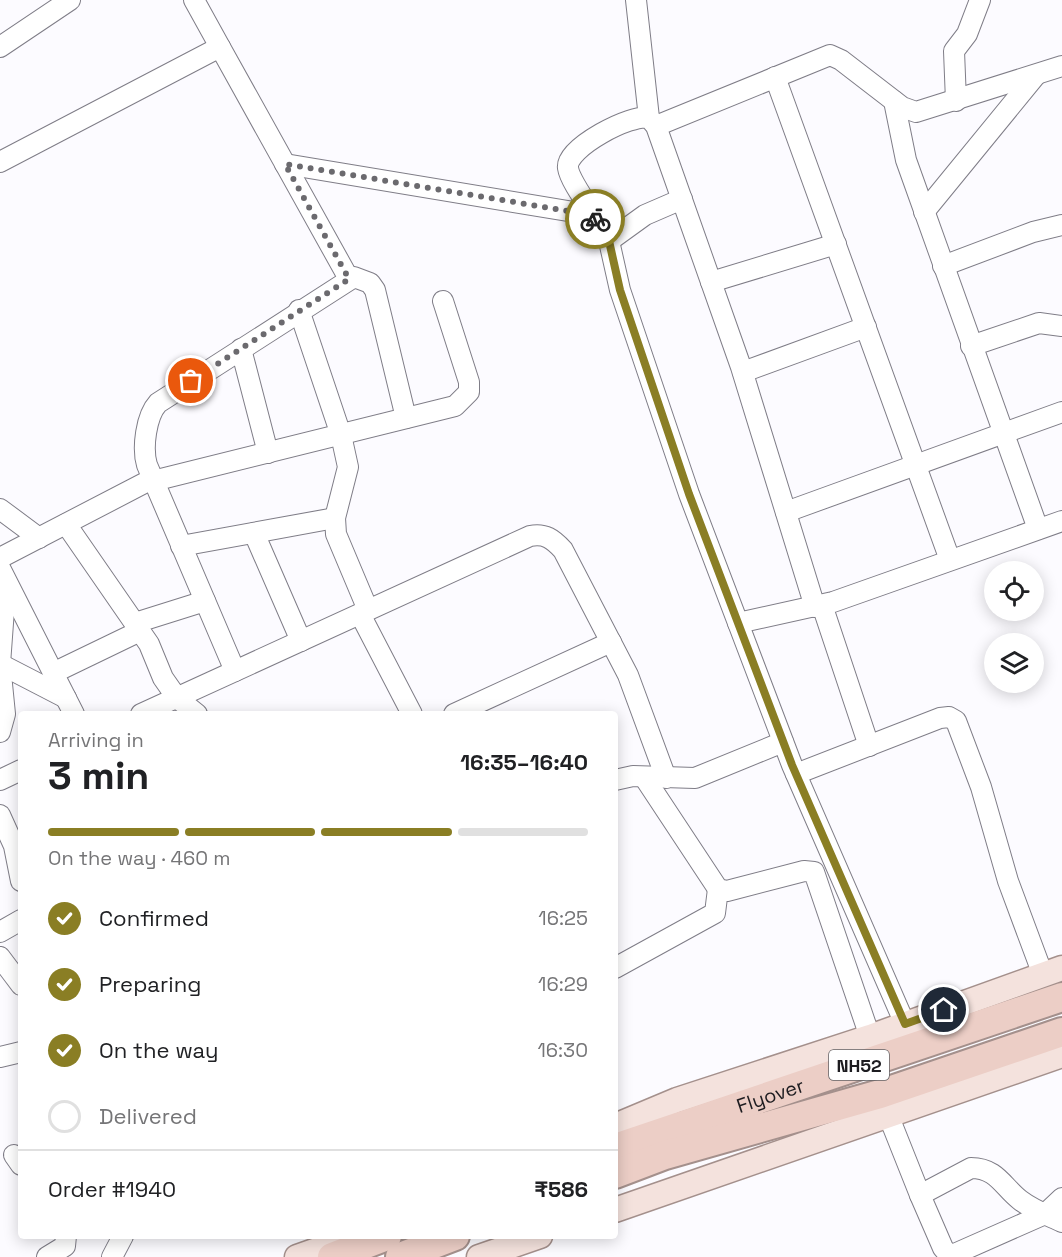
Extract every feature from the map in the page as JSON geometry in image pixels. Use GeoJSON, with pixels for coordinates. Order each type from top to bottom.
{"type":"FeatureCollection","features":[{"type":"Feature","properties":{"kind":"highway","name":"Flyover"},"geometry":{"type":"LineString","coordinates":[[618,1172],[660,1144],[1062,997]]}},
{"type":"Feature","properties":{"kind":"highway","name":"NH52"},"geometry":{"type":"LineString","coordinates":[[884,1104],[1062,1032]]}},
{"type":"Feature","properties":{"kind":"highway","name":"Flyover"},"geometry":{"type":"LineString","coordinates":[[618,1148],[660,1144],[884,1104]]}},
{"type":"Feature","properties":{"kind":"highway"},"geometry":{"type":"LineString","coordinates":[[332,1257],[379,1239]]}},
{"type":"Feature","properties":{"kind":"highway"},"geometry":{"type":"LineString","coordinates":[[400,1257],[447,1239]]}},
{"type":"Feature","properties":{"kind":"main road"},"geometry":{"type":"LineString","coordinates":[[618,1125],[677,1100],[870,1037],[1053,971]]}},
{"type":"Feature","properties":{"kind":"main road"},"geometry":{"type":"LineString","coordinates":[[618,1209],[884,1104],[1062,1054]]}},
{"type":"Feature","properties":{"kind":"main road"},"geometry":{"type":"LineString","coordinates":[[297,1257],[348,1239]]}},
{"type":"Feature","properties":{"kind":"main road"},"geometry":{"type":"LineString","coordinates":[[479,1257],[531,1239]]}},
{"type":"Feature","properties":{"kind":"street"},"geometry":{"type":"LineString","coordinates":[[0,47],[70,0]]}},
{"type":"Feature","properties":{"kind":"street"},"geometry":{"type":"LineString","coordinates":[[194,0],[349,279]]}},
{"type":"Feature","properties":{"kind":"street"},"geometry":{"type":"LineString","coordinates":[[636,0],[652,122],[682,199],[743,372],[786,512],[869,746]]}},
{"type":"Feature","properties":{"kind":"street"},"geometry":{"type":"LineString","coordinates":[[956,101],[954,51],[967,34],[980,0]]}},
{"type":"Feature","properties":{"kind":"street"},"geometry":{"type":"LineString","coordinates":[[0,162],[220,47]]}},
{"type":"Feature","properties":{"kind":"street"},"geometry":{"type":"LineString","coordinates":[[905,1024],[783,742],[689,494],[620,290],[604,232],[569,171],[568,161],[577,150],[607,131],[636,118],[652,122],[830,55],[841,60],[894,101],[916,112],[1062,66]]}},
{"type":"Feature","properties":{"kind":"street"},"geometry":{"type":"LineString","coordinates":[[924,212],[1036,75]]}},
{"type":"Feature","properties":{"kind":"street"},"geometry":{"type":"LineString","coordinates":[[775,76],[950,560]]}},
{"type":"Feature","properties":{"kind":"street"},"geometry":{"type":"LineString","coordinates":[[894,101],[902,150],[1038,529]]}},
{"type":"Feature","properties":{"kind":"street"},"geometry":{"type":"LineString","coordinates":[[285,164],[586,214],[604,232]]}},
{"type":"Feature","properties":{"kind":"street"},"geometry":{"type":"LineString","coordinates":[[604,232],[682,199]]}},
{"type":"Feature","properties":{"kind":"street"},"geometry":{"type":"LineString","coordinates":[[943,266],[1033,232],[1062,225]]}},
{"type":"Feature","properties":{"kind":"street"},"geometry":{"type":"LineString","coordinates":[[711,282],[836,244]]}},
{"type":"Feature","properties":{"kind":"street"},"geometry":{"type":"LineString","coordinates":[[235,671],[152,480],[145,456],[152,410],[299,310],[349,279],[361,277],[375,290],[406,418]]}},
{"type":"Feature","properties":{"kind":"street"},"geometry":{"type":"LineString","coordinates":[[0,558],[152,480],[455,406],[469,392],[469,382],[442,301]]}},
{"type":"Feature","properties":{"kind":"street"},"geometry":{"type":"LineString","coordinates":[[299,310],[341,435],[348,467],[335,518],[336,534],[364,612],[411,711]]}},
{"type":"Feature","properties":{"kind":"street"},"geometry":{"type":"LineString","coordinates":[[971,346],[1039,323],[1062,326]]}},
{"type":"Feature","properties":{"kind":"street"},"geometry":{"type":"LineString","coordinates":[[743,372],[866,327]]}},
{"type":"Feature","properties":{"kind":"street"},"geometry":{"type":"LineString","coordinates":[[241,349],[268,453]]}},
{"type":"Feature","properties":{"kind":"street"},"geometry":{"type":"LineString","coordinates":[[786,512],[1062,412]]}},
{"type":"Feature","properties":{"kind":"street"},"geometry":{"type":"LineString","coordinates":[[0,509],[39,538]]}},
{"type":"Feature","properties":{"kind":"street"},"geometry":{"type":"LineString","coordinates":[[181,546],[335,518]]}},
{"type":"Feature","properties":{"kind":"street"},"geometry":{"type":"LineString","coordinates":[[738,623],[819,606],[1062,521]]}},
{"type":"Feature","properties":{"kind":"street"},"geometry":{"type":"LineString","coordinates":[[66,524],[152,648],[163,678],[177,698],[193,711]]}},
{"type":"Feature","properties":{"kind":"street"},"geometry":{"type":"LineString","coordinates":[[254,533],[301,641]]}},
{"type":"Feature","properties":{"kind":"street"},"geometry":{"type":"LineString","coordinates":[[148,711],[530,536],[540,534],[548,537],[563,550],[611,642],[630,680],[666,778]]}},
{"type":"Feature","properties":{"kind":"street"},"geometry":{"type":"LineString","coordinates":[[0,732],[5,708],[0,664],[3,575]]}},
{"type":"Feature","properties":{"kind":"street"},"geometry":{"type":"LineString","coordinates":[[3,575],[70,706]]}},
{"type":"Feature","properties":{"kind":"street"},"geometry":{"type":"LineString","coordinates":[[53,673],[137,627],[205,601]]}},
{"type":"Feature","properties":{"kind":"street"},"geometry":{"type":"LineString","coordinates":[[461,711],[611,642]]}},
{"type":"Feature","properties":{"kind":"street"},"geometry":{"type":"LineString","coordinates":[[0,664],[70,706]]}},
{"type":"Feature","properties":{"kind":"street"},"geometry":{"type":"LineString","coordinates":[[796,774],[940,718],[949,717],[960,726],[1008,881],[1053,971]]}},
{"type":"Feature","properties":{"kind":"street"},"geometry":{"type":"LineString","coordinates":[[618,780],[704,776],[783,742]]}},
{"type":"Feature","properties":{"kind":"street"},"geometry":{"type":"LineString","coordinates":[[0,780],[18,771]]}},
{"type":"Feature","properties":{"kind":"street"},"geometry":{"type":"LineString","coordinates":[[618,966],[715,913],[718,889],[644,777]]}},
{"type":"Feature","properties":{"kind":"street"},"geometry":{"type":"LineString","coordinates":[[0,815],[14,846],[18,865]]}},
{"type":"Feature","properties":{"kind":"street"},"geometry":{"type":"LineString","coordinates":[[718,889],[727,891],[804,871],[814,872],[870,1037]]}},
{"type":"Feature","properties":{"kind":"street"},"geometry":{"type":"LineString","coordinates":[[0,957],[18,981]]}},
{"type":"Feature","properties":{"kind":"street"},"geometry":{"type":"LineString","coordinates":[[0,1058],[18,1053]]}},
{"type":"Feature","properties":{"kind":"street"},"geometry":{"type":"LineString","coordinates":[[884,1104],[943,1248],[950,1256],[1054,1218],[1062,1198]]}},
{"type":"Feature","properties":{"kind":"street"},"geometry":{"type":"LineString","coordinates":[[920,1195],[971,1168],[981,1168],[994,1173],[1018,1198],[1034,1210],[1054,1218]]}},
{"type":"Feature","properties":{"kind":"street"},"geometry":{"type":"LineString","coordinates":[[47,1257],[65,1246],[66,1239]]}},
{"type":"Feature","properties":{"kind":"street"},"geometry":{"type":"LineString","coordinates":[[112,1257],[121,1239]]}},
{"type":"Feature","properties":{"kind":"way so far"},"geometry":{"type":"LineString","coordinates":[[191,381],[349,279],[285,164],[586,214],[595,219]]}},
{"type":"Feature","properties":{"kind":"route"},"geometry":{"type":"LineString","coordinates":[[595,219],[609,241],[620,290],[689,494],[792,765],[905,1024],[944,1010]]}}]}
